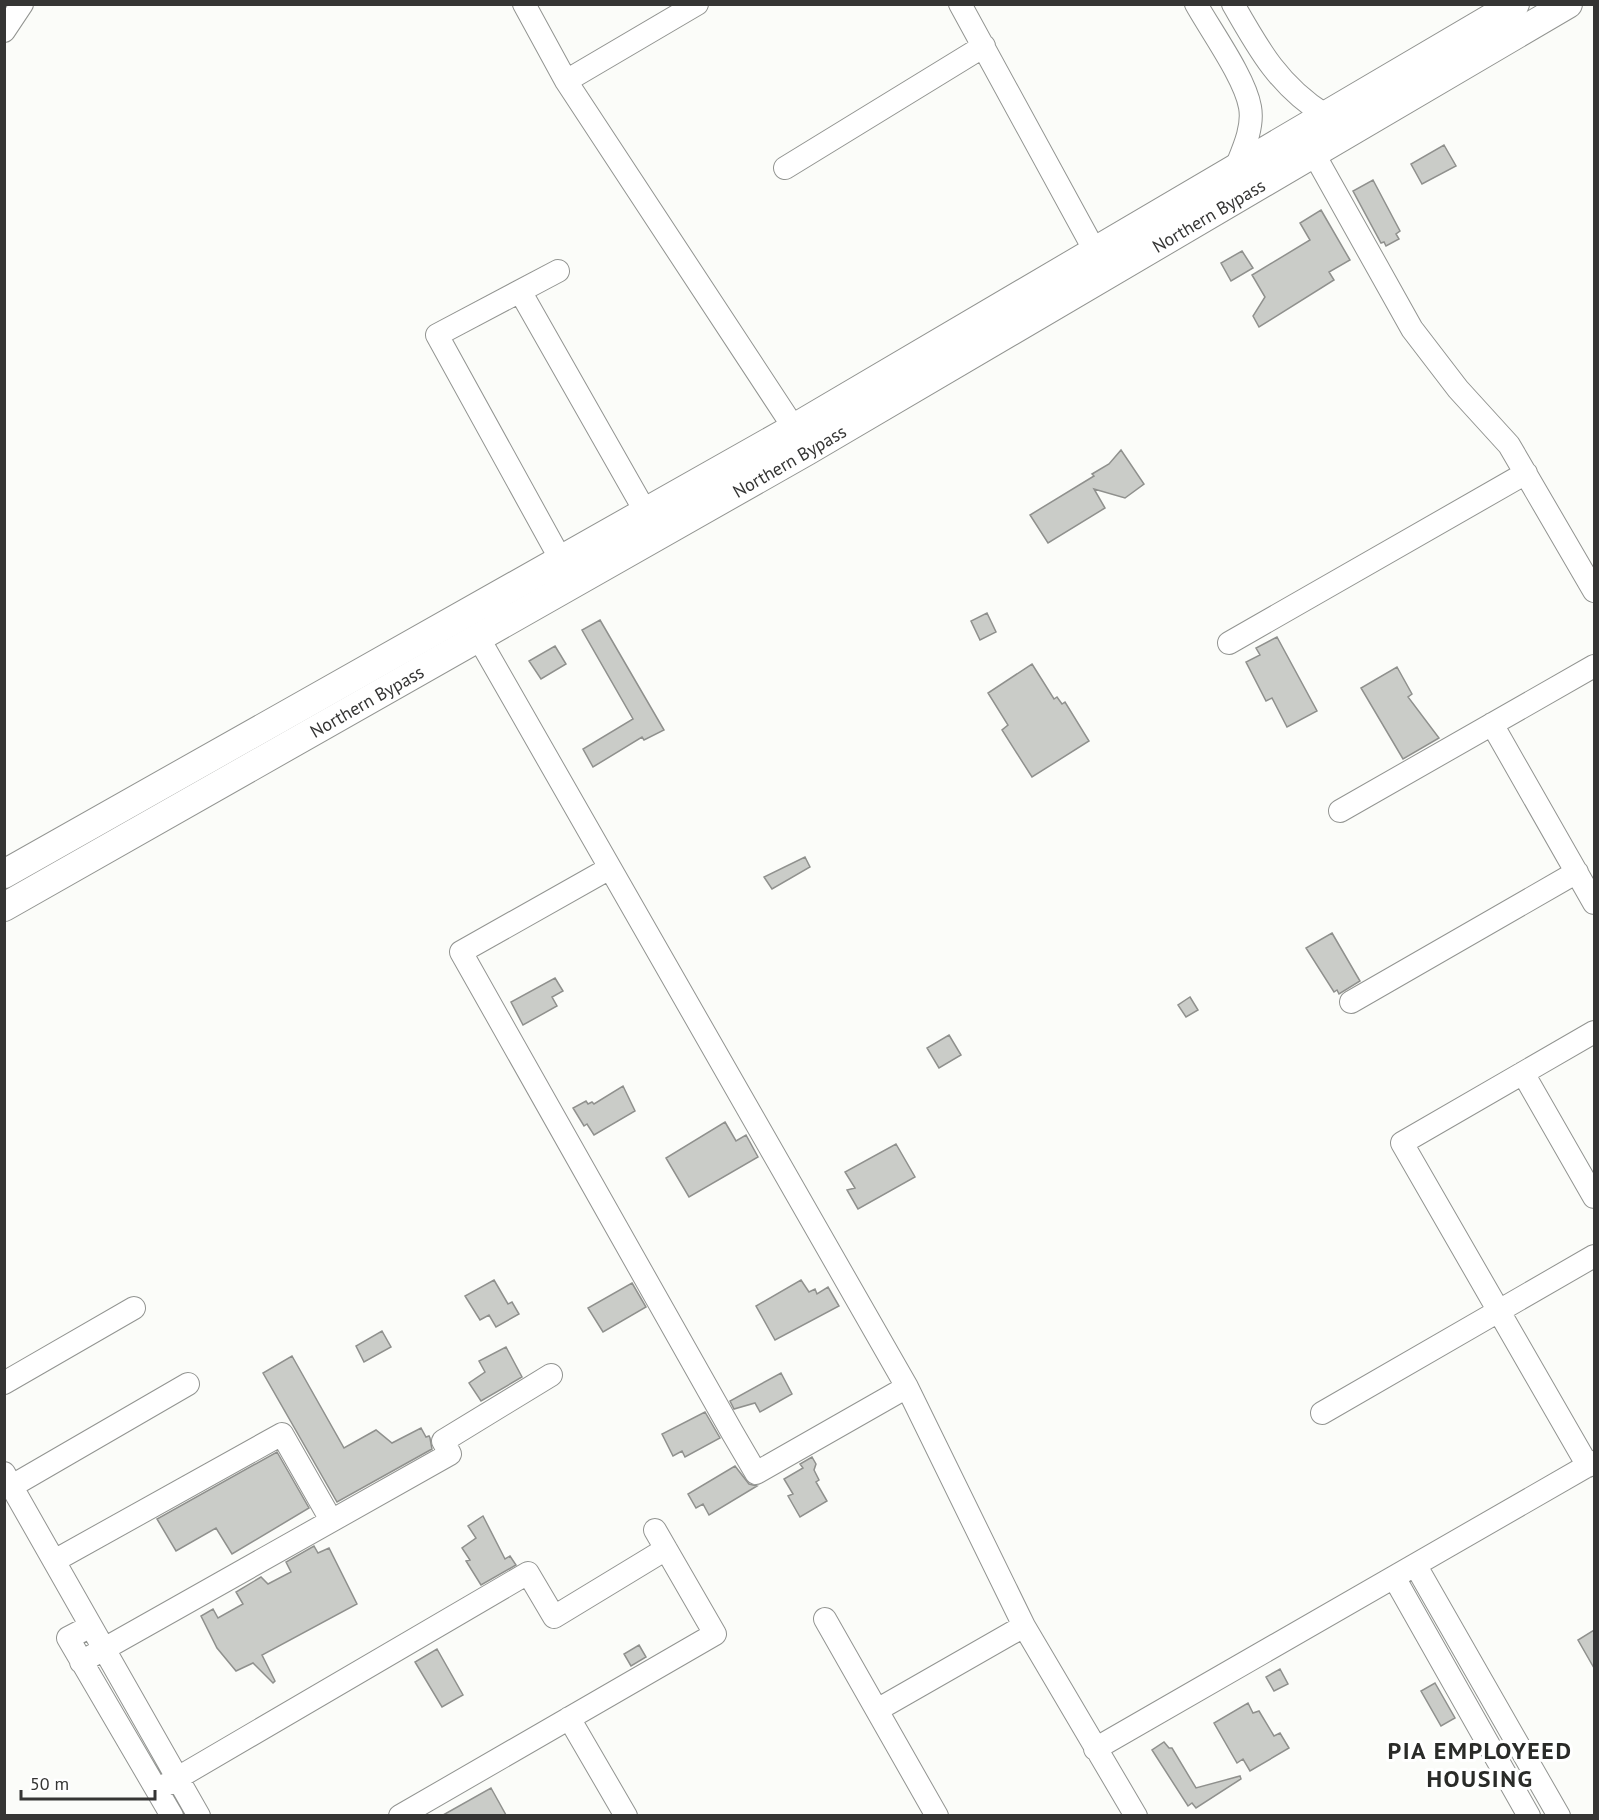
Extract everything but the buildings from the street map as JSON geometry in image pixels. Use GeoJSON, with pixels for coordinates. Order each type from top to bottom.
{"type":"FeatureCollection","features":[{"type":"Feature","properties":{"kind":"main road","name":"Northern Bypass"},"geometry":{"type":"LineString","coordinates":[[4,907],[807,451],[1013,316],[1096,253],[1515,4]]}},
{"type":"Feature","properties":{"kind":"main road","name":"Northern Bypass"},"geometry":{"type":"LineString","coordinates":[[4,874],[794,428],[1013,316],[1314,154],[1568,4]]}},
{"type":"Feature","properties":{"kind":"street"},"geometry":{"type":"LineString","coordinates":[[4,31],[22,4]]}},
{"type":"Feature","properties":{"kind":"street"},"geometry":{"type":"LineString","coordinates":[[524,4],[566,81],[794,428]]}},
{"type":"Feature","properties":{"kind":"street"},"geometry":{"type":"LineString","coordinates":[[566,81],[697,4]]}},
{"type":"Feature","properties":{"kind":"street"},"geometry":{"type":"LineString","coordinates":[[960,4],[1096,253]]}},
{"type":"Feature","properties":{"kind":"street"},"geometry":{"type":"LineString","coordinates":[[1196,4],[1241,83],[1251,108],[1248,135],[1235,170]]}},
{"type":"Feature","properties":{"kind":"street"},"geometry":{"type":"LineString","coordinates":[[1233,4],[1281,81],[1302,101],[1325,115]]}},
{"type":"Feature","properties":{"kind":"street"},"geometry":{"type":"LineString","coordinates":[[785,168],[984,46]]}},
{"type":"Feature","properties":{"kind":"street"},"geometry":{"type":"LineString","coordinates":[[1314,154],[1412,328],[1458,389],[1509,445],[1594,591]]}},
{"type":"Feature","properties":{"kind":"street"},"geometry":{"type":"LineString","coordinates":[[558,271],[437,335],[561,560]]}},
{"type":"Feature","properties":{"kind":"street"},"geometry":{"type":"LineString","coordinates":[[520,291],[645,511]]}},
{"type":"Feature","properties":{"kind":"street"},"geometry":{"type":"LineString","coordinates":[[1229,643],[1526,473]]}},
{"type":"Feature","properties":{"kind":"street"},"geometry":{"type":"LineString","coordinates":[[478,637],[907,1387],[1024,1626],[1136,1815]]}},
{"type":"Feature","properties":{"kind":"street"},"geometry":{"type":"LineString","coordinates":[[1340,812],[1594,666]]}},
{"type":"Feature","properties":{"kind":"street"},"geometry":{"type":"LineString","coordinates":[[1491,724],[1594,903]]}},
{"type":"Feature","properties":{"kind":"street"},"geometry":{"type":"LineString","coordinates":[[610,868],[461,952],[756,1473],[907,1387]]}},
{"type":"Feature","properties":{"kind":"street"},"geometry":{"type":"LineString","coordinates":[[1351,1002],[1577,872]]}},
{"type":"Feature","properties":{"kind":"street"},"geometry":{"type":"LineString","coordinates":[[1095,1749],[1395,1579],[1591,1464],[1402,1143],[1594,1032]]}},
{"type":"Feature","properties":{"kind":"street"},"geometry":{"type":"LineString","coordinates":[[1523,1073],[1594,1197]]}},
{"type":"Feature","properties":{"kind":"street"},"geometry":{"type":"LineString","coordinates":[[1322,1413],[1594,1256]]}},
{"type":"Feature","properties":{"kind":"street"},"geometry":{"type":"LineString","coordinates":[[4,1383],[134,1308]]}},
{"type":"Feature","properties":{"kind":"street"},"geometry":{"type":"LineString","coordinates":[[81,1662],[450,1454],[443,1441],[551,1375]]}},
{"type":"Feature","properties":{"kind":"street"},"geometry":{"type":"LineString","coordinates":[[188,1384],[8,1480],[199,1815]]}},
{"type":"Feature","properties":{"kind":"street"},"geometry":{"type":"LineString","coordinates":[[54,1561],[282,1434],[332,1520]]}},
{"type":"Feature","properties":{"kind":"street"},"geometry":{"type":"LineString","coordinates":[[400,1815],[715,1634],[655,1530]]}},
{"type":"Feature","properties":{"kind":"street"},"geometry":{"type":"LineString","coordinates":[[157,1790],[528,1573],[554,1617],[666,1549]]}},
{"type":"Feature","properties":{"kind":"street"},"geometry":{"type":"LineString","coordinates":[[1416,1566],[1559,1815]]}},
{"type":"Feature","properties":{"kind":"street"},"geometry":{"type":"LineString","coordinates":[[1395,1579],[1528,1815]]}},
{"type":"Feature","properties":{"kind":"street"},"geometry":{"type":"LineString","coordinates":[[825,1619],[938,1815]]}},
{"type":"Feature","properties":{"kind":"street"},"geometry":{"type":"LineString","coordinates":[[91,1626],[68,1638],[172,1815]]}},
{"type":"Feature","properties":{"kind":"street"},"geometry":{"type":"LineString","coordinates":[[877,1710],[1024,1626]]}},
{"type":"Feature","properties":{"kind":"street"},"geometry":{"type":"LineString","coordinates":[[569,1718],[626,1815]]}},
{"type":"Feature","properties":{"kind":"district","name":"PIA EMPLOYEED HOUSING"},"geometry":{"type":"Point","coordinates":[1480,1764]}}]}
